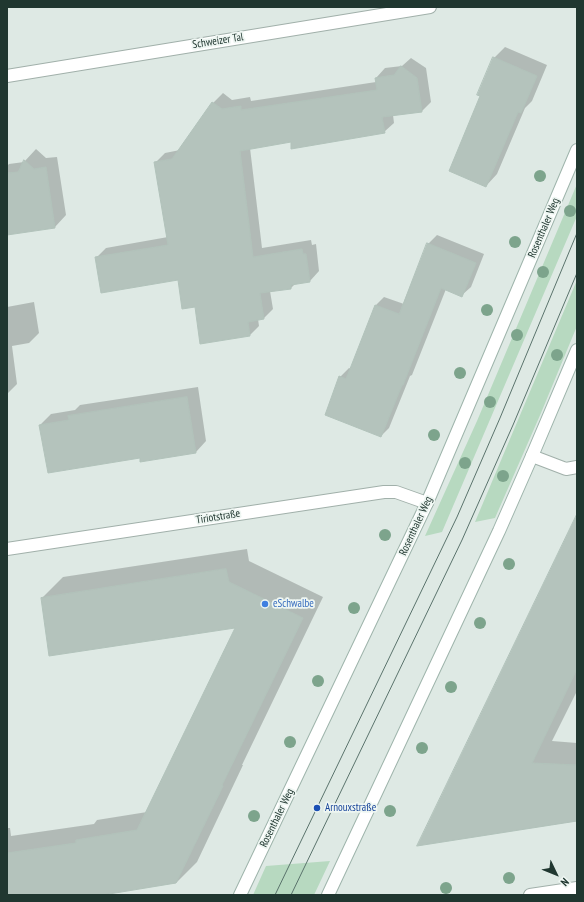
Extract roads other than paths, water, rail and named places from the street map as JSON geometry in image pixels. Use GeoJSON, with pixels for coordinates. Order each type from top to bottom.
{"type":"FeatureCollection","features":[{"type":"Feature","properties":{"kind":"main road","name":"Schweizer Tal"},"geometry":{"type":"LineString","coordinates":[[7,76],[430,7]]}},
{"type":"Feature","properties":{"kind":"main road","name":"Rosenthaler Weg"},"geometry":{"type":"LineString","coordinates":[[240,895],[427,503],[577,150]]}},
{"type":"Feature","properties":{"kind":"main road"},"geometry":{"type":"LineString","coordinates":[[328,895],[499,531],[577,350]]}},
{"type":"Feature","properties":{"kind":"main road"},"geometry":{"type":"LineString","coordinates":[[532,456],[566,469],[577,467]]}},
{"type":"Feature","properties":{"kind":"main road","name":"Tiriotstraße"},"geometry":{"type":"LineString","coordinates":[[7,549],[384,492],[396,492],[427,503]]}},
{"type":"Feature","properties":{"kind":"main road"},"geometry":{"type":"LineString","coordinates":[[530,895],[577,888]]}},
{"type":"Feature","properties":{"kind":"tram line"},"geometry":{"type":"LineString","coordinates":[[275,895],[457,517],[577,233]]}},
{"type":"Feature","properties":{"kind":"tram line"},"geometry":{"type":"LineString","coordinates":[[291,895],[462,540],[513,425],[577,273]]}},
{"type":"Feature","properties":{"kind":"place","name":"eSchwalbe"},"geometry":{"type":"Point","coordinates":[265,604]}},
{"type":"Feature","properties":{"kind":"place","name":"Arnouxstraße"},"geometry":{"type":"Point","coordinates":[317,808]}}]}
